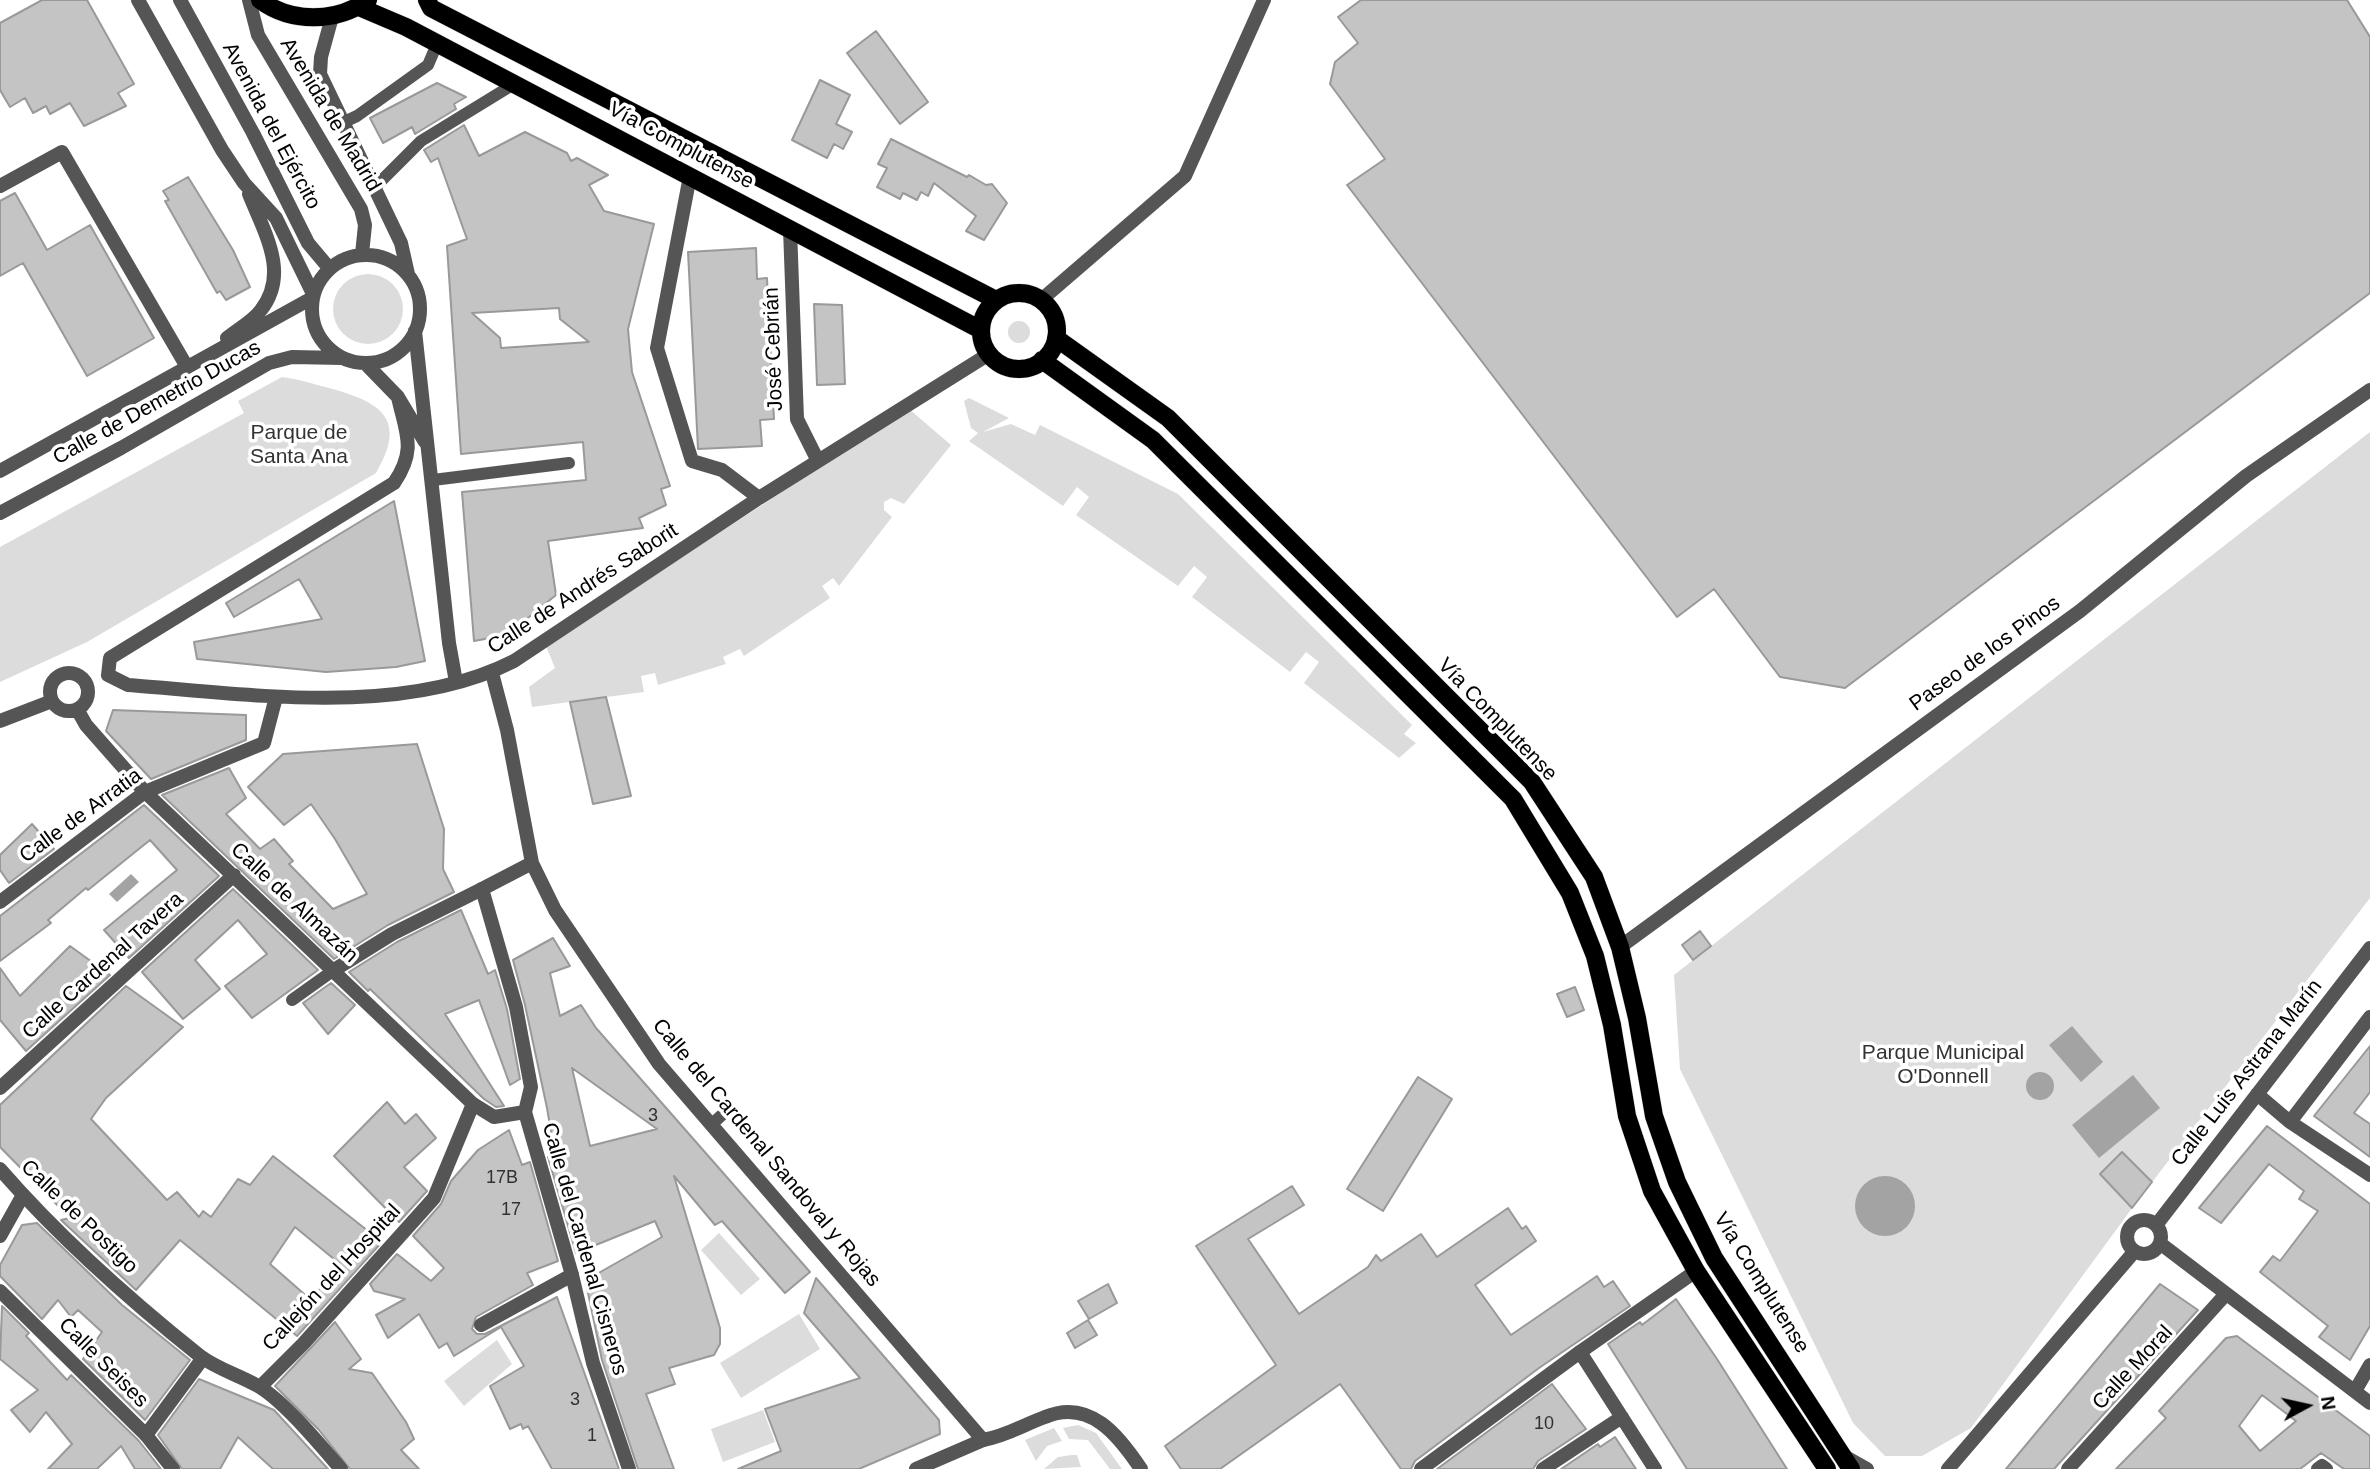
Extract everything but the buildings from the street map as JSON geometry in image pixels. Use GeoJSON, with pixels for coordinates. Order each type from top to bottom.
{"type":"FeatureCollection","features":[{"type":"Feature","properties":{"kind":"main road"},"geometry":{"type":"LineString","coordinates":[[260,0],[284,13],[302,18],[332,17],[363,3]]}},
{"type":"Feature","properties":{"kind":"main road","name":"Vía Complutense"},"geometry":{"type":"LineString","coordinates":[[426,0],[431,8],[996,300]]}},
{"type":"Feature","properties":{"kind":"main road","name":"Vía Complutense"},"geometry":{"type":"LineString","coordinates":[[363,3],[981,330]]}},
{"type":"Feature","properties":{"kind":"main road"},"geometry":{"type":"LineString","coordinates":[[1020,293],[1041,300],[1053,315],[1056,338],[1042,360],[1017,369],[999,363],[989,354],[981,330],[988,308],[996,300],[1020,293]]}},
{"type":"Feature","properties":{"kind":"main road","name":"Vía Complutense"},"geometry":{"type":"LineString","coordinates":[[1056,338],[1168,418],[1532,782],[1594,877],[1620,947],[1637,1018],[1654,1116],[1677,1182],[1714,1258],[1847,1462]]}},
{"type":"Feature","properties":{"kind":"main road","name":"Vía Complutense"},"geometry":{"type":"LineString","coordinates":[[1042,360],[1153,440],[1513,799],[1570,893],[1595,956],[1612,1025],[1627,1116],[1652,1191],[1696,1271],[1827,1469]]}},
{"type":"Feature","properties":{"kind":"street","name":"Avenida del Ejército"},"geometry":{"type":"LineString","coordinates":[[138,0],[222,150],[244,183],[276,218],[313,296]]}},
{"type":"Feature","properties":{"kind":"street","name":"Avenida del Ejército"},"geometry":{"type":"LineString","coordinates":[[180,0],[253,133],[308,243],[329,268]]}},
{"type":"Feature","properties":{"kind":"street","name":"Avenida de Madrid"},"geometry":{"type":"LineString","coordinates":[[249,0],[258,36],[361,209],[365,225],[362,254]]}},
{"type":"Feature","properties":{"kind":"street"},"geometry":{"type":"LineString","coordinates":[[1041,300],[1185,176],[1264,0]]}},
{"type":"Feature","properties":{"kind":"street","name":"Avenida de Madrid"},"geometry":{"type":"LineString","coordinates":[[332,17],[321,57],[320,74],[342,123],[376,186],[401,243],[408,274]]}},
{"type":"Feature","properties":{"kind":"street"},"geometry":{"type":"LineString","coordinates":[[0,186],[62,152],[187,367]]}},
{"type":"Feature","properties":{"kind":"street"},"geometry":{"type":"LineString","coordinates":[[690,176],[657,348],[692,461],[722,470],[759,498]]}},
{"type":"Feature","properties":{"kind":"street","name":"Avenida del Ejército"},"geometry":{"type":"LineString","coordinates":[[204,356],[260,311],[275,284],[273,254],[244,183]]}},
{"type":"Feature","properties":{"kind":"street","name":"José Cebrián"},"geometry":{"type":"LineString","coordinates":[[790,229],[797,419],[818,461]]}},
{"type":"Feature","properties":{"kind":"street"},"geometry":{"type":"LineString","coordinates":[[415,331],[394,355],[365,363],[342,358],[327,347],[317,333],[312,316],[313,296],[329,268],[350,256],[362,254],[379,256],[395,263],[408,274],[420,302],[415,331],[449,643],[456,682]]}},
{"type":"Feature","properties":{"kind":"street","name":"Calle de Demetrio Ducas"},"geometry":{"type":"LineString","coordinates":[[0,471],[313,296]]}},
{"type":"Feature","properties":{"kind":"street","name":"Calle de Andrés Saborit"},"geometry":{"type":"LineString","coordinates":[[398,397],[408,441],[407,463],[394,483],[110,658],[108,675],[128,685],[276,697],[373,696],[492,673],[759,498],[989,354]]}},
{"type":"Feature","properties":{"kind":"street","name":"Calle de Demetrio Ducas"},"geometry":{"type":"LineString","coordinates":[[0,513],[269,363],[292,357],[342,358]]}},
{"type":"Feature","properties":{"kind":"street"},"geometry":{"type":"LineString","coordinates":[[365,363],[398,397],[417,424],[430,456]]}},
{"type":"Feature","properties":{"kind":"street","name":"Paseo de los Pinos"},"geometry":{"type":"LineString","coordinates":[[1620,947],[2080,611],[2246,476],[2370,390]]}},
{"type":"Feature","properties":{"kind":"street"},"geometry":{"type":"LineString","coordinates":[[71,673],[79,676],[88,689],[88,697],[77,709],[64,710],[52,701],[51,685],[56,678],[71,673]]}},
{"type":"Feature","properties":{"kind":"street","name":"Calle del Cardenal Sandoval y Rojas"},"geometry":{"type":"LineString","coordinates":[[492,673],[532,863],[555,910],[659,1064],[983,1440]]}},
{"type":"Feature","properties":{"kind":"street","name":"Calle de Arratia"},"geometry":{"type":"LineString","coordinates":[[0,902],[145,792],[264,743],[276,697]]}},
{"type":"Feature","properties":{"kind":"street"},"geometry":{"type":"LineString","coordinates":[[0,721],[52,701]]}},
{"type":"Feature","properties":{"kind":"street","name":"Calle de Almazán"},"geometry":{"type":"LineString","coordinates":[[77,709],[86,726],[145,792],[473,1104],[494,1117],[525,1112]]}},
{"type":"Feature","properties":{"kind":"street"},"geometry":{"type":"LineString","coordinates":[[334,970],[392,934],[532,863]]}},
{"type":"Feature","properties":{"kind":"street","name":"Calle Cardenal Tavera"},"geometry":{"type":"LineString","coordinates":[[0,1088],[234,874]]}},
{"type":"Feature","properties":{"kind":"street","name":"Calle del Cardenal Cisneros"},"geometry":{"type":"LineString","coordinates":[[482,889],[516,1007],[531,1087],[525,1112],[572,1275],[593,1363],[629,1469]]}},
{"type":"Feature","properties":{"kind":"street","name":"Calle Luis Astrana Marín"},"geometry":{"type":"LineString","coordinates":[[2157,1224],[2370,948]]}},
{"type":"Feature","properties":{"kind":"street"},"geometry":{"type":"LineString","coordinates":[[2290,1122],[2370,1017]]}},
{"type":"Feature","properties":{"kind":"street"},"geometry":{"type":"LineString","coordinates":[[2257,1094],[2290,1122],[2370,1175]]}},
{"type":"Feature","properties":{"kind":"street","name":"Callejón del Hospital"},"geometry":{"type":"LineString","coordinates":[[260,1387],[303,1344],[435,1198],[473,1104]]}},
{"type":"Feature","properties":{"kind":"street","name":"Calle de Postigo"},"geometry":{"type":"LineString","coordinates":[[0,1170],[128,1295],[203,1358],[260,1387],[341,1469]]}},
{"type":"Feature","properties":{"kind":"street"},"geometry":{"type":"LineString","coordinates":[[0,1236],[23,1195]]}},
{"type":"Feature","properties":{"kind":"street"},"geometry":{"type":"LineString","coordinates":[[2143,1219],[2157,1224],[2162,1237],[2161,1244],[2152,1253],[2134,1252],[2127,1240],[2131,1226],[2143,1219]]}},
{"type":"Feature","properties":{"kind":"street"},"geometry":{"type":"LineString","coordinates":[[2161,1244],[2370,1403]]}},
{"type":"Feature","properties":{"kind":"street"},"geometry":{"type":"LineString","coordinates":[[1948,1469],[2134,1252]]}},
{"type":"Feature","properties":{"kind":"street"},"geometry":{"type":"LineString","coordinates":[[1421,1469],[1696,1271]]}},
{"type":"Feature","properties":{"kind":"street"},"geometry":{"type":"LineString","coordinates":[[481,1325],[572,1275]]}},
{"type":"Feature","properties":{"kind":"street","name":"Calle Seises"},"geometry":{"type":"LineString","coordinates":[[0,1291],[146,1435],[173,1469]]}},
{"type":"Feature","properties":{"kind":"street","name":"Calle Moral"},"geometry":{"type":"LineString","coordinates":[[2068,1469],[2226,1294]]}},
{"type":"Feature","properties":{"kind":"street"},"geometry":{"type":"LineString","coordinates":[[1580,1352],[1655,1469]]}},
{"type":"Feature","properties":{"kind":"street"},"geometry":{"type":"LineString","coordinates":[[146,1435],[203,1358]]}},
{"type":"Feature","properties":{"kind":"street"},"geometry":{"type":"LineString","coordinates":[[2355,1391],[2370,1365]]}},
{"type":"Feature","properties":{"kind":"street"},"geometry":{"type":"LineString","coordinates":[[916,1469],[983,1440],[1002,1437],[1048,1415],[1077,1411],[1103,1422],[1125,1444],[1141,1469]]}},
{"type":"Feature","properties":{"kind":"street"},"geometry":{"type":"LineString","coordinates":[[1543,1469],[1622,1417]]}},
{"type":"Feature","properties":{"kind":"street"},"geometry":{"type":"LineString","coordinates":[[1847,1462],[1867,1469]]}},
{"type":"Feature","properties":{"kind":"street"},"geometry":{"type":"LineString","coordinates":[[2318,1469],[2322,1466],[2326,1469]]}},
{"type":"Feature","properties":{"kind":"lane"},"geometry":{"type":"LineString","coordinates":[[342,123],[357,116],[428,65],[437,44]]}},
{"type":"Feature","properties":{"kind":"lane"},"geometry":{"type":"LineString","coordinates":[[376,186],[421,141],[514,84]]}},
{"type":"Feature","properties":{"kind":"lane"},"geometry":{"type":"LineString","coordinates":[[433,480],[569,463]]}},
{"type":"Feature","properties":{"kind":"lane"},"geometry":{"type":"LineString","coordinates":[[292,1000],[334,970]]}},
{"type":"Feature","properties":{"kind":"lane"},"geometry":{"type":"LineString","coordinates":[[711,1125],[723,1114]]}},
{"type":"Feature","properties":{"kind":"green space"},"geometry":{"type":"Polygon","coordinates":[[[375,274],[388,280],[397,289],[401,295],[401,323],[393,334],[382,342],[361,344],[343,334],[335,323],[333,302],[343,284],[354,276],[375,274]]]}},
{"type":"Feature","properties":{"kind":"green space"},"geometry":{"type":"Polygon","coordinates":[[[1015,321],[1023,321],[1030,328],[1030,336],[1023,343],[1015,343],[1008,336],[1008,328],[1015,321]]]}},
{"type":"Feature","properties":{"kind":"green space","name":"Parque de Santa Ana"},"geometry":{"type":"Polygon","coordinates":[[[282,377],[347,393],[375,407],[384,416],[389,426],[389,439],[376,473],[87,642],[0,682],[0,547],[244,413],[238,401],[282,377]]]}},
{"type":"Feature","properties":{"kind":"green space"},"geometry":{"type":"Polygon","coordinates":[[[969,398],[1009,418],[983,432],[1011,424],[1035,435],[1040,425],[1178,494],[1412,725],[1404,734],[1416,743],[1399,758],[1304,683],[1319,662],[1306,652],[1290,672],[1192,597],[1207,577],[1194,566],[1178,586],[1076,515],[1089,497],[1077,487],[1063,506],[969,441],[978,433],[971,428],[964,401],[969,398]]]}},
{"type":"Feature","properties":{"kind":"green space"},"geometry":{"type":"Polygon","coordinates":[[[909,409],[951,445],[904,504],[891,498],[884,502],[884,510],[892,517],[839,586],[833,578],[822,586],[830,598],[744,656],[740,649],[723,657],[726,664],[658,685],[655,673],[641,676],[644,692],[532,707],[529,687],[555,668],[546,646],[909,409]]]}},
{"type":"Feature","properties":{"kind":"green space","name":"Parque Municipal O'Donnell"},"geometry":{"type":"Polygon","coordinates":[[[2370,432],[2370,898],[2130,1211],[1971,1428],[1922,1456],[1885,1456],[1853,1423],[1680,1069],[1674,975],[2370,432]]]}},
{"type":"Feature","properties":{"kind":"green space"},"geometry":{"type":"Polygon","coordinates":[[[719,1233],[760,1279],[741,1295],[701,1250],[719,1233]]]}},
{"type":"Feature","properties":{"kind":"green space"},"geometry":{"type":"Polygon","coordinates":[[[799,1314],[820,1349],[741,1398],[720,1363],[799,1314]]]}},
{"type":"Feature","properties":{"kind":"green space"},"geometry":{"type":"Polygon","coordinates":[[[497,1340],[512,1364],[464,1406],[444,1381],[497,1340]]]}},
{"type":"Feature","properties":{"kind":"green space"},"geometry":{"type":"Polygon","coordinates":[[[763,1410],[775,1442],[723,1462],[711,1429],[763,1410]]]}},
{"type":"Feature","properties":{"kind":"green space"},"geometry":{"type":"Polygon","coordinates":[[[1078,1425],[1096,1433],[1122,1469],[1110,1469],[1088,1440],[1069,1439],[1063,1428],[1078,1425]]]}},
{"type":"Feature","properties":{"kind":"green space"},"geometry":{"type":"Polygon","coordinates":[[[1054,1428],[1062,1441],[1047,1446],[1036,1461],[1025,1440],[1054,1428]]]}},
{"type":"Feature","properties":{"kind":"green space"},"geometry":{"type":"Polygon","coordinates":[[[1077,1455],[1081,1467],[1044,1469],[1058,1457],[1077,1455]]]}},
{"type":"Feature","properties":{"kind":"shaded area"},"geometry":{"type":"Polygon","coordinates":[[[131,874],[139,882],[117,902],[109,894],[131,874]]]}},
{"type":"Feature","properties":{"kind":"shaded area"},"geometry":{"type":"Polygon","coordinates":[[[2072,1026],[2103,1062],[2081,1082],[2049,1045],[2072,1026]]]}},
{"type":"Feature","properties":{"kind":"shaded area"},"geometry":{"type":"Polygon","coordinates":[[[2040,1072],[2050,1076],[2054,1086],[2050,1096],[2040,1100],[2030,1096],[2026,1086],[2030,1076],[2040,1072]]]}},
{"type":"Feature","properties":{"kind":"shaded area"},"geometry":{"type":"Polygon","coordinates":[[[2133,1075],[2160,1108],[2099,1158],[2072,1125],[2133,1075]]]}},
{"type":"Feature","properties":{"kind":"shaded area"},"geometry":{"type":"Polygon","coordinates":[[[1885,1176],[1906,1185],[1915,1206],[1906,1227],[1885,1236],[1864,1227],[1855,1206],[1864,1185],[1885,1176]]]}}]}
